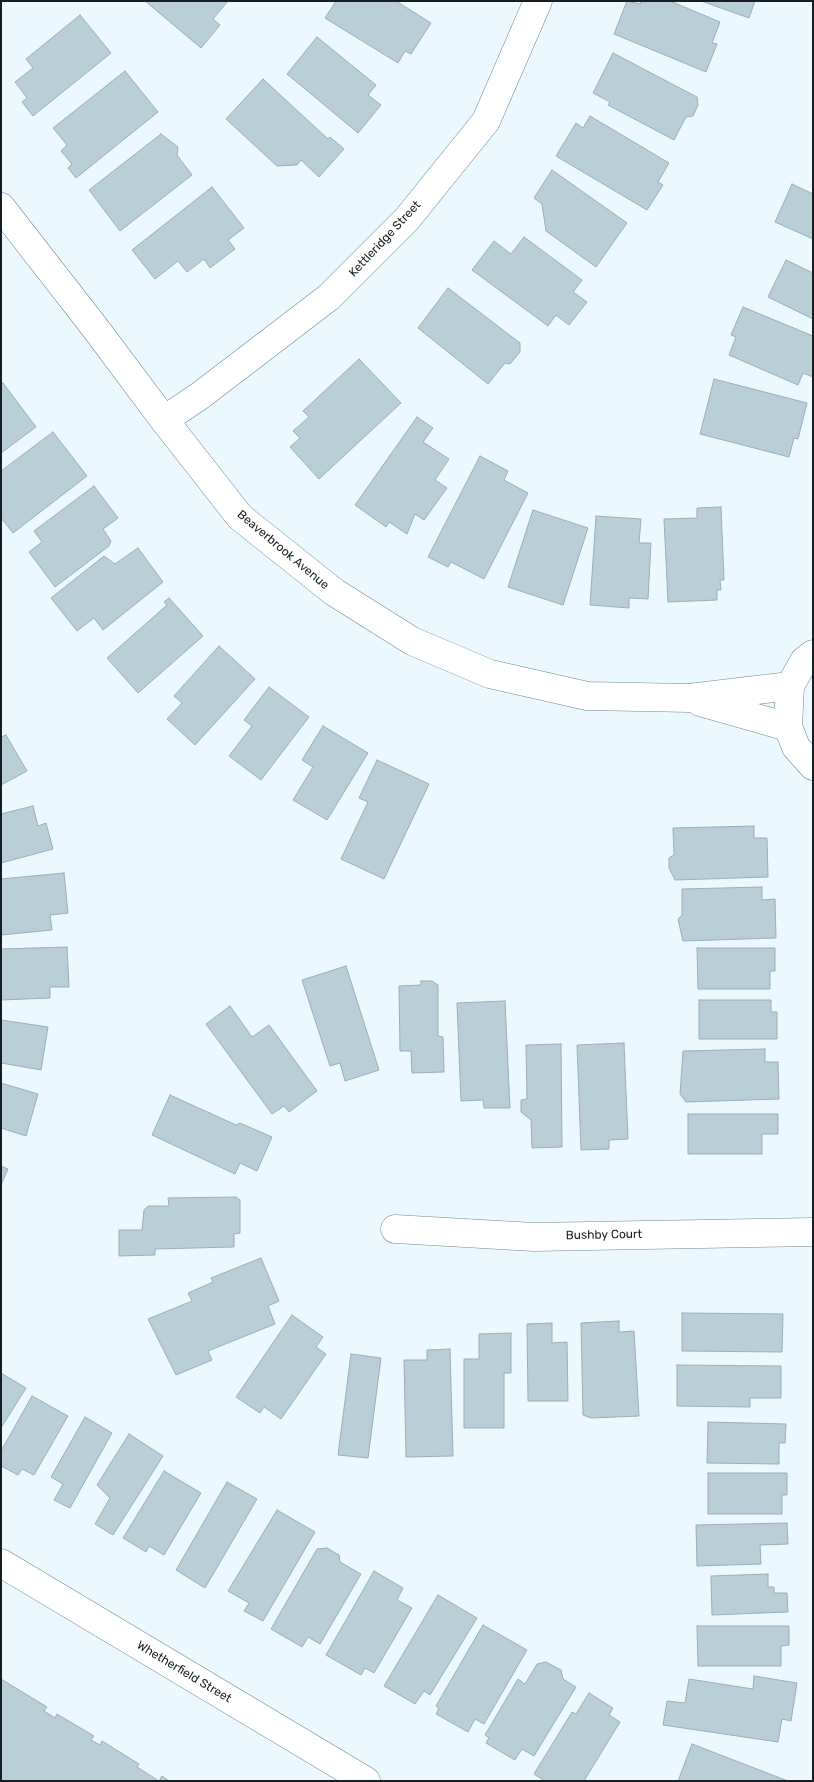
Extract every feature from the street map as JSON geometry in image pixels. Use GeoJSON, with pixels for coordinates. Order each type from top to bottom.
{"type":"FeatureCollection","features":[{"type":"Feature","properties":{"kind":"street","name":"Kettleridge Street"},"geometry":{"type":"LineString","coordinates":[[164,420],[329,297],[407,219],[486,121],[538,1]]}},
{"type":"Feature","properties":{"kind":"street","name":"Beaverbrook Avenue"},"geometry":{"type":"LineString","coordinates":[[1,207],[240,517],[334,592],[412,641],[490,674],[586,696],[689,698],[790,686]]}},
{"type":"Feature","properties":{"kind":"street"},"geometry":{"type":"LineString","coordinates":[[813,654],[804,661],[790,686],[788,727],[796,747],[813,766]]}},
{"type":"Feature","properties":{"kind":"street","name":"Beaverbrook Avenue"},"geometry":{"type":"LineString","coordinates":[[689,698],[788,727]]}},
{"type":"Feature","properties":{"kind":"street","name":"Bushby Court"},"geometry":{"type":"LineString","coordinates":[[395,1229],[534,1236],[813,1232]]}},
{"type":"Feature","properties":{"kind":"street","name":"Whetherfield Street"},"geometry":{"type":"LineString","coordinates":[[1,1563],[366,1781]]}},
{"type":"Feature","properties":{"kind":"building"},"geometry":{"type":"Polygon","coordinates":[[[145,1],[228,1],[213,19],[220,25],[201,48],[145,1]]]}},
{"type":"Feature","properties":{"kind":"building"},"geometry":{"type":"Polygon","coordinates":[[[336,1],[396,1],[431,23],[411,54],[405,51],[398,63],[325,18],[336,1]]]}},
{"type":"Feature","properties":{"kind":"building"},"geometry":{"type":"Polygon","coordinates":[[[627,1],[640,4],[641,1],[670,1],[720,22],[712,43],[717,44],[706,72],[614,34],[627,1]]]}},
{"type":"Feature","properties":{"kind":"building"},"geometry":{"type":"Polygon","coordinates":[[[701,1],[755,1],[749,18],[701,1]]]}},
{"type":"Feature","properties":{"kind":"building"},"geometry":{"type":"Polygon","coordinates":[[[80,15],[111,53],[33,116],[22,102],[27,98],[15,82],[33,68],[26,59],[80,15]]]}},
{"type":"Feature","properties":{"kind":"building"},"geometry":{"type":"Polygon","coordinates":[[[317,37],[376,85],[368,95],[381,105],[358,133],[287,74],[317,37]]]}},
{"type":"Feature","properties":{"kind":"building"},"geometry":{"type":"Polygon","coordinates":[[[613,53],[697,97],[698,105],[693,116],[686,117],[674,140],[608,105],[610,102],[593,93],[613,53]]]}},
{"type":"Feature","properties":{"kind":"building"},"geometry":{"type":"Polygon","coordinates":[[[125,71],[158,112],[76,178],[68,168],[72,164],[61,151],[67,145],[53,128],[125,71]]]}},
{"type":"Feature","properties":{"kind":"building"},"geometry":{"type":"Polygon","coordinates":[[[263,79],[328,139],[330,137],[344,149],[319,177],[301,160],[297,165],[277,166],[226,119],[263,79]]]}},
{"type":"Feature","properties":{"kind":"building"},"geometry":{"type":"Polygon","coordinates":[[[590,116],[669,163],[658,182],[663,185],[647,210],[556,156],[576,123],[583,128],[590,116]]]}},
{"type":"Feature","properties":{"kind":"building"},"geometry":{"type":"Polygon","coordinates":[[[161,134],[178,147],[177,155],[192,175],[120,231],[89,190],[161,134]]]}},
{"type":"Feature","properties":{"kind":"building"},"geometry":{"type":"Polygon","coordinates":[[[552,170],[627,223],[596,267],[546,231],[542,204],[534,198],[552,170]]]}},
{"type":"Feature","properties":{"kind":"building"},"geometry":{"type":"Polygon","coordinates":[[[792,184],[813,194],[813,239],[775,222],[792,184]]]}},
{"type":"Feature","properties":{"kind":"building"},"geometry":{"type":"Polygon","coordinates":[[[212,187],[244,228],[228,240],[235,249],[210,268],[204,259],[187,272],[178,261],[155,279],[132,250],[212,187]]]}},
{"type":"Feature","properties":{"kind":"building"},"geometry":{"type":"Polygon","coordinates":[[[524,237],[582,280],[573,292],[587,302],[569,325],[556,315],[548,326],[472,270],[494,241],[511,254],[524,237]]]}},
{"type":"Feature","properties":{"kind":"building"},"geometry":{"type":"Polygon","coordinates":[[[786,260],[813,273],[813,319],[768,297],[786,260]]]}},
{"type":"Feature","properties":{"kind":"building"},"geometry":{"type":"Polygon","coordinates":[[[448,288],[520,343],[520,352],[510,364],[505,363],[488,384],[418,328],[448,288]]]}},
{"type":"Feature","properties":{"kind":"building"},"geometry":{"type":"Polygon","coordinates":[[[743,307],[813,336],[813,377],[803,373],[798,385],[729,355],[736,337],[731,335],[743,307]]]}},
{"type":"Feature","properties":{"kind":"building"},"geometry":{"type":"Polygon","coordinates":[[[359,359],[401,403],[319,479],[290,447],[300,438],[293,431],[309,417],[303,411],[359,359]]]}},
{"type":"Feature","properties":{"kind":"building"},"geometry":{"type":"Polygon","coordinates":[[[714,379],[807,403],[798,439],[794,438],[789,457],[700,434],[714,379]]]}},
{"type":"Feature","properties":{"kind":"building"},"geometry":{"type":"Polygon","coordinates":[[[3,383],[36,427],[1,453],[1,384],[3,383]]]}},
{"type":"Feature","properties":{"kind":"building"},"geometry":{"type":"Polygon","coordinates":[[[417,417],[433,428],[423,442],[449,459],[435,480],[447,488],[424,520],[415,514],[407,534],[389,522],[386,527],[355,505],[417,417]]]}},
{"type":"Feature","properties":{"kind":"building"},"geometry":{"type":"Polygon","coordinates":[[[53,432],[87,476],[13,533],[1,518],[1,471],[53,432]]]}},
{"type":"Feature","properties":{"kind":"building"},"geometry":{"type":"Polygon","coordinates":[[[480,456],[508,471],[504,480],[528,493],[484,579],[451,562],[448,567],[428,557],[480,456]]]}},
{"type":"Feature","properties":{"kind":"building"},"geometry":{"type":"Polygon","coordinates":[[[94,486],[118,518],[103,529],[111,541],[109,546],[55,587],[29,552],[42,542],[34,531],[94,486]]]}},
{"type":"Feature","properties":{"kind":"building"},"geometry":{"type":"Polygon","coordinates":[[[721,507],[724,580],[720,580],[721,590],[717,590],[717,600],[668,602],[664,519],[697,518],[697,508],[721,507]]]}},
{"type":"Feature","properties":{"kind":"building"},"geometry":{"type":"Polygon","coordinates":[[[533,510],[588,528],[563,605],[508,587],[533,510]]]}},
{"type":"Feature","properties":{"kind":"building"},"geometry":{"type":"Polygon","coordinates":[[[596,516],[641,519],[639,543],[651,543],[648,599],[629,598],[629,608],[590,605],[596,516]]]}},
{"type":"Feature","properties":{"kind":"building"},"geometry":{"type":"Polygon","coordinates":[[[138,548],[163,582],[103,630],[94,618],[77,631],[51,598],[104,556],[115,564],[138,548]]]}},
{"type":"Feature","properties":{"kind":"building"},"geometry":{"type":"Polygon","coordinates":[[[169,598],[203,636],[138,693],[107,658],[167,605],[164,602],[169,598]]]}},
{"type":"Feature","properties":{"kind":"building"},"geometry":{"type":"Polygon","coordinates":[[[219,646],[255,679],[195,745],[167,719],[182,703],[174,696],[219,646]]]}},
{"type":"Feature","properties":{"kind":"building"},"geometry":{"type":"Polygon","coordinates":[[[269,687],[309,717],[261,780],[229,756],[252,726],[244,720],[269,687]]]}},
{"type":"Feature","properties":{"kind":"building"},"geometry":{"type":"Polygon","coordinates":[[[323,726],[368,753],[327,820],[293,800],[313,767],[302,760],[323,726]]]}},
{"type":"Feature","properties":{"kind":"building"},"geometry":{"type":"Polygon","coordinates":[[[6,735],[27,771],[1,785],[1,737],[6,735]]]}},
{"type":"Feature","properties":{"kind":"building"},"geometry":{"type":"Polygon","coordinates":[[[377,760],[429,784],[384,879],[341,859],[368,802],[359,798],[377,760]]]}},
{"type":"Feature","properties":{"kind":"building"},"geometry":{"type":"Polygon","coordinates":[[[33,806],[38,826],[46,823],[53,849],[1,863],[1,814],[33,806]]]}},
{"type":"Feature","properties":{"kind":"building"},"geometry":{"type":"Polygon","coordinates":[[[754,826],[754,838],[767,838],[768,877],[675,880],[669,868],[669,858],[674,855],[673,828],[754,826]]]}},
{"type":"Feature","properties":{"kind":"building"},"geometry":{"type":"Polygon","coordinates":[[[64,873],[68,913],[50,915],[52,930],[1,935],[1,879],[64,873]]]}},
{"type":"Feature","properties":{"kind":"building"},"geometry":{"type":"Polygon","coordinates":[[[762,887],[762,900],[775,899],[776,938],[683,941],[678,919],[682,915],[682,889],[762,887]]]}},
{"type":"Feature","properties":{"kind":"building"},"geometry":{"type":"Polygon","coordinates":[[[67,947],[69,987],[50,987],[50,998],[1,1000],[1,949],[67,947]]]}},
{"type":"Feature","properties":{"kind":"building"},"geometry":{"type":"Polygon","coordinates":[[[697,948],[775,948],[775,971],[770,971],[770,989],[698,989],[697,948]]]}},
{"type":"Feature","properties":{"kind":"building"},"geometry":{"type":"Polygon","coordinates":[[[346,966],[379,1070],[345,1081],[340,1063],[330,1066],[302,980],[346,966]]]}},
{"type":"Feature","properties":{"kind":"building"},"geometry":{"type":"Polygon","coordinates":[[[421,981],[432,981],[438,985],[438,1036],[443,1037],[444,1072],[412,1073],[411,1051],[400,1051],[399,986],[421,985],[421,981]]]}},
{"type":"Feature","properties":{"kind":"building"},"geometry":{"type":"Polygon","coordinates":[[[699,1000],[771,1000],[771,1012],[777,1012],[777,1039],[699,1039],[699,1000]]]}},
{"type":"Feature","properties":{"kind":"building"},"geometry":{"type":"Polygon","coordinates":[[[505,1001],[510,1108],[484,1108],[483,1100],[461,1101],[457,1003],[505,1001]]]}},
{"type":"Feature","properties":{"kind":"building"},"geometry":{"type":"Polygon","coordinates":[[[230,1006],[252,1037],[269,1025],[317,1091],[289,1112],[284,1106],[272,1114],[206,1024],[230,1006]]]}},
{"type":"Feature","properties":{"kind":"building"},"geometry":{"type":"Polygon","coordinates":[[[1,1020],[48,1027],[41,1070],[1,1063],[1,1020]]]}},
{"type":"Feature","properties":{"kind":"building"},"geometry":{"type":"Polygon","coordinates":[[[624,1043],[628,1139],[609,1140],[609,1149],[581,1150],[577,1045],[624,1043]]]}},
{"type":"Feature","properties":{"kind":"building"},"geometry":{"type":"Polygon","coordinates":[[[561,1044],[562,1147],[532,1148],[531,1120],[521,1112],[521,1100],[527,1099],[526,1045],[561,1044]]]}},
{"type":"Feature","properties":{"kind":"building"},"geometry":{"type":"Polygon","coordinates":[[[765,1049],[765,1062],[778,1062],[779,1099],[686,1102],[680,1094],[683,1051],[765,1049]]]}},
{"type":"Feature","properties":{"kind":"building"},"geometry":{"type":"Polygon","coordinates":[[[1,1083],[38,1094],[26,1136],[1,1128],[1,1083]]]}},
{"type":"Feature","properties":{"kind":"building"},"geometry":{"type":"Polygon","coordinates":[[[170,1095],[236,1125],[240,1123],[272,1137],[257,1171],[240,1163],[235,1174],[152,1135],[170,1095]]]}},
{"type":"Feature","properties":{"kind":"building"},"geometry":{"type":"Polygon","coordinates":[[[688,1114],[778,1114],[778,1134],[762,1134],[762,1154],[688,1154],[688,1114]]]}},
{"type":"Feature","properties":{"kind":"building"},"geometry":{"type":"Polygon","coordinates":[[[1,1166],[8,1169],[1,1185],[1,1166]]]}},
{"type":"Feature","properties":{"kind":"building"},"geometry":{"type":"Polygon","coordinates":[[[236,1197],[240,1200],[240,1233],[234,1234],[234,1247],[155,1249],[155,1255],[119,1256],[119,1230],[142,1230],[144,1210],[148,1206],[169,1206],[168,1198],[236,1197]]]}},
{"type":"Feature","properties":{"kind":"building"},"geometry":{"type":"Polygon","coordinates":[[[261,1258],[279,1301],[268,1306],[275,1324],[208,1351],[212,1360],[176,1375],[148,1319],[192,1301],[188,1293],[213,1282],[211,1278],[261,1258]]]}},
{"type":"Feature","properties":{"kind":"building"},"geometry":{"type":"Polygon","coordinates":[[[682,1313],[783,1314],[782,1352],[682,1351],[682,1313]]]}},
{"type":"Feature","properties":{"kind":"building"},"geometry":{"type":"Polygon","coordinates":[[[292,1315],[323,1337],[316,1347],[326,1354],[281,1419],[264,1407],[260,1413],[236,1397],[292,1315]]]}},
{"type":"Feature","properties":{"kind":"building"},"geometry":{"type":"Polygon","coordinates":[[[619,1321],[619,1332],[634,1331],[639,1416],[591,1418],[583,1415],[581,1323],[619,1321]]]}},
{"type":"Feature","properties":{"kind":"building"},"geometry":{"type":"Polygon","coordinates":[[[552,1323],[552,1343],[567,1342],[568,1401],[528,1401],[527,1324],[552,1323]]]}},
{"type":"Feature","properties":{"kind":"building"},"geometry":{"type":"Polygon","coordinates":[[[511,1333],[511,1373],[504,1373],[504,1428],[464,1428],[464,1359],[479,1359],[479,1334],[511,1333]]]}},
{"type":"Feature","properties":{"kind":"building"},"geometry":{"type":"Polygon","coordinates":[[[450,1349],[453,1456],[406,1457],[404,1360],[427,1360],[427,1350],[450,1349]]]}},
{"type":"Feature","properties":{"kind":"building"},"geometry":{"type":"Polygon","coordinates":[[[351,1354],[381,1358],[368,1458],[338,1455],[351,1354]]]}},
{"type":"Feature","properties":{"kind":"building"},"geometry":{"type":"Polygon","coordinates":[[[677,1365],[781,1366],[781,1398],[750,1398],[750,1407],[677,1406],[677,1365]]]}},
{"type":"Feature","properties":{"kind":"building"},"geometry":{"type":"Polygon","coordinates":[[[1,1373],[26,1388],[1,1428],[1,1373]]]}},
{"type":"Feature","properties":{"kind":"building"},"geometry":{"type":"Polygon","coordinates":[[[32,1396],[68,1416],[34,1475],[22,1469],[18,1475],[1,1466],[1,1451],[32,1396]]]}},
{"type":"Feature","properties":{"kind":"building"},"geometry":{"type":"Polygon","coordinates":[[[85,1417],[112,1433],[70,1508],[54,1500],[63,1484],[51,1477],[85,1417]]]}},
{"type":"Feature","properties":{"kind":"building"},"geometry":{"type":"Polygon","coordinates":[[[708,1422],[786,1424],[785,1443],[779,1443],[779,1464],[707,1463],[708,1422]]]}},
{"type":"Feature","properties":{"kind":"building"},"geometry":{"type":"Polygon","coordinates":[[[129,1434],[163,1456],[113,1535],[95,1524],[110,1498],[97,1485],[129,1434]]]}},
{"type":"Feature","properties":{"kind":"building"},"geometry":{"type":"Polygon","coordinates":[[[164,1471],[201,1493],[164,1555],[149,1546],[146,1552],[123,1538],[164,1471]]]}},
{"type":"Feature","properties":{"kind":"building"},"geometry":{"type":"Polygon","coordinates":[[[708,1473],[787,1473],[787,1495],[782,1495],[782,1514],[708,1514],[708,1473]]]}},
{"type":"Feature","properties":{"kind":"building"},"geometry":{"type":"Polygon","coordinates":[[[227,1482],[257,1499],[205,1588],[176,1570],[227,1482]]]}},
{"type":"Feature","properties":{"kind":"building"},"geometry":{"type":"Polygon","coordinates":[[[277,1510],[315,1532],[263,1621],[244,1611],[249,1603],[228,1591],[277,1510]]]}},
{"type":"Feature","properties":{"kind":"building"},"geometry":{"type":"Polygon","coordinates":[[[787,1523],[788,1544],[760,1545],[761,1564],[697,1566],[696,1525],[787,1523]]]}},
{"type":"Feature","properties":{"kind":"building"},"geometry":{"type":"Polygon","coordinates":[[[327,1548],[339,1555],[340,1562],[361,1574],[320,1644],[308,1637],[302,1647],[271,1629],[317,1549],[327,1548]]]}},
{"type":"Feature","properties":{"kind":"building"},"geometry":{"type":"Polygon","coordinates":[[[374,1571],[403,1588],[397,1600],[412,1608],[374,1673],[365,1668],[361,1675],[326,1655],[374,1571]]]}},
{"type":"Feature","properties":{"kind":"building"},"geometry":{"type":"Polygon","coordinates":[[[768,1574],[768,1587],[774,1587],[774,1593],[787,1593],[788,1612],[712,1615],[711,1576],[768,1574]]]}},
{"type":"Feature","properties":{"kind":"building"},"geometry":{"type":"Polygon","coordinates":[[[438,1595],[477,1618],[430,1695],[424,1691],[415,1704],[384,1686],[438,1595]]]}},
{"type":"Feature","properties":{"kind":"building"},"geometry":{"type":"Polygon","coordinates":[[[483,1625],[527,1650],[484,1724],[475,1719],[468,1732],[436,1714],[439,1708],[436,1706],[483,1625]]]}},
{"type":"Feature","properties":{"kind":"building"},"geometry":{"type":"Polygon","coordinates":[[[697,1626],[789,1626],[789,1645],[781,1646],[781,1666],[698,1666],[697,1626]]]}},
{"type":"Feature","properties":{"kind":"building"},"geometry":{"type":"Polygon","coordinates":[[[546,1662],[561,1670],[563,1679],[576,1687],[534,1756],[522,1749],[515,1760],[486,1743],[489,1738],[485,1735],[518,1679],[525,1684],[537,1664],[546,1662]]]}},
{"type":"Feature","properties":{"kind":"building"},"geometry":{"type":"Polygon","coordinates":[[[754,1676],[797,1683],[791,1721],[782,1719],[778,1742],[663,1725],[667,1701],[685,1703],[689,1679],[753,1689],[754,1676]]]}},
{"type":"Feature","properties":{"kind":"building"},"geometry":{"type":"Polygon","coordinates":[[[1,1679],[47,1707],[44,1711],[55,1718],[57,1714],[94,1736],[91,1740],[100,1745],[102,1741],[139,1764],[137,1767],[159,1781],[1,1781],[1,1679]]]}},
{"type":"Feature","properties":{"kind":"building"},"geometry":{"type":"Polygon","coordinates":[[[589,1693],[613,1708],[609,1715],[620,1722],[584,1781],[545,1781],[534,1774],[572,1712],[576,1714],[589,1693]]]}},
{"type":"Feature","properties":{"kind":"building"},"geometry":{"type":"Polygon","coordinates":[[[692,1744],[788,1781],[678,1781],[692,1744]]]}},
{"type":"Feature","properties":{"kind":"building"},"geometry":{"type":"Polygon","coordinates":[[[162,1776],[169,1781],[159,1781],[162,1776]]]}}]}
